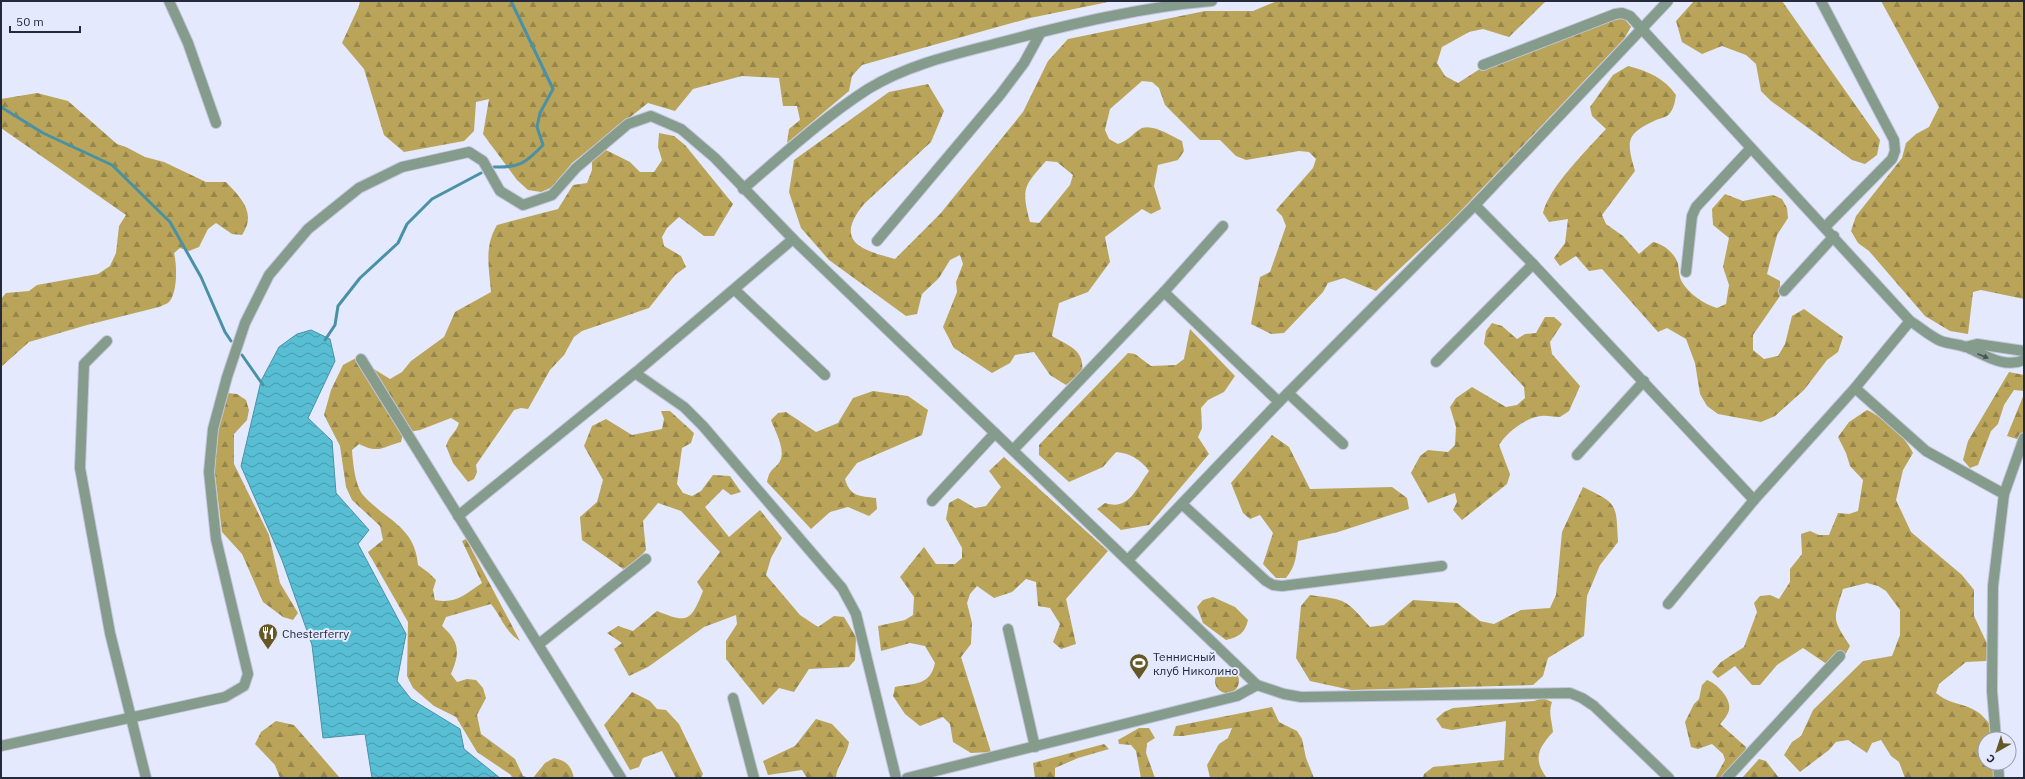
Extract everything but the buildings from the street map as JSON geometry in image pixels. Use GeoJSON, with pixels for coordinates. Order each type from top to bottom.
{"type":"FeatureCollection","features":[{"type":"Feature","properties":{"kind":"street"},"geometry":{"type":"LineString","coordinates":[[169,1],[188,43],[216,124]]}},
{"type":"Feature","properties":{"kind":"street"},"geometry":{"type":"LineString","coordinates":[[743,189],[820,123],[869,89],[902,71],[946,56],[1041,32],[1176,4],[1212,1]]}},
{"type":"Feature","properties":{"kind":"street"},"geometry":{"type":"LineString","coordinates":[[1128,560],[1279,402],[1475,205],[1668,1]]}},
{"type":"Feature","properties":{"kind":"street"},"geometry":{"type":"LineString","coordinates":[[1821,1],[1894,140],[1895,151],[1892,159],[1825,227]]}},
{"type":"Feature","properties":{"kind":"street"},"geometry":{"type":"LineString","coordinates":[[1483,65],[1615,14],[1622,13],[1630,16],[1750,149],[1834,236],[1910,321],[1941,341],[1966,347],[1984,357],[2001,362],[2020,362],[2024,360]]}},
{"type":"Feature","properties":{"kind":"street"},"geometry":{"type":"LineString","coordinates":[[877,241],[1000,95],[1024,63],[1041,32]]}},
{"type":"Feature","properties":{"kind":"street"},"geometry":{"type":"LineString","coordinates":[[1,746],[225,697],[244,686],[248,674],[216,539],[209,472],[213,429],[227,377],[245,323],[269,275],[308,229],[366,184],[402,168],[469,152],[483,161],[500,191],[523,205],[552,195],[576,168],[628,124],[651,116],[681,129],[715,158],[743,189],[793,239],[1257,685],[1284,694],[1301,697],[1570,693],[1582,698],[1594,706],[1669,778]]}},
{"type":"Feature","properties":{"kind":"street"},"geometry":{"type":"LineString","coordinates":[[1686,272],[1692,216],[1696,206],[1750,149]]}},
{"type":"Feature","properties":{"kind":"street"},"geometry":{"type":"LineString","coordinates":[[1475,205],[1644,381],[1754,500]]}},
{"type":"Feature","properties":{"kind":"street"},"geometry":{"type":"LineString","coordinates":[[1013,450],[1164,292],[1223,226]]}},
{"type":"Feature","properties":{"kind":"street"},"geometry":{"type":"LineString","coordinates":[[1784,291],[1834,236]]}},
{"type":"Feature","properties":{"kind":"street"},"geometry":{"type":"LineString","coordinates":[[458,516],[635,373],[735,290],[793,239]]}},
{"type":"Feature","properties":{"kind":"street"},"geometry":{"type":"LineString","coordinates":[[1436,362],[1533,264]]}},
{"type":"Feature","properties":{"kind":"street"},"geometry":{"type":"LineString","coordinates":[[735,290],[825,375]]}},
{"type":"Feature","properties":{"kind":"street"},"geometry":{"type":"LineString","coordinates":[[1164,292],[1279,402]]}},
{"type":"Feature","properties":{"kind":"street"},"geometry":{"type":"LineString","coordinates":[[1668,604],[1754,500],[1855,388],[1910,321]]}},
{"type":"Feature","properties":{"kind":"street"},"geometry":{"type":"LineString","coordinates":[[107,340],[84,364],[80,468],[110,632],[146,778]]}},
{"type":"Feature","properties":{"kind":"street"},"geometry":{"type":"LineString","coordinates":[[1966,347],[1977,344],[2024,351]]}},
{"type":"Feature","properties":{"kind":"street"},"geometry":{"type":"LineString","coordinates":[[361,359],[458,516],[540,644],[621,778]]}},
{"type":"Feature","properties":{"kind":"street"},"geometry":{"type":"LineString","coordinates":[[635,373],[684,407],[703,426],[850,599],[856,614],[896,778]]}},
{"type":"Feature","properties":{"kind":"street"},"geometry":{"type":"LineString","coordinates":[[1577,455],[1644,381]]}},
{"type":"Feature","properties":{"kind":"street"},"geometry":{"type":"LineString","coordinates":[[1855,388],[1926,451],[2004,494]]}},
{"type":"Feature","properties":{"kind":"street"},"geometry":{"type":"LineString","coordinates":[[1288,394],[1343,444]]}},
{"type":"Feature","properties":{"kind":"street"},"geometry":{"type":"LineString","coordinates":[[932,501],[995,433]]}},
{"type":"Feature","properties":{"kind":"street"},"geometry":{"type":"LineString","coordinates":[[1995,731],[1992,691],[1993,586],[2004,494],[2024,438]]}},
{"type":"Feature","properties":{"kind":"street"},"geometry":{"type":"LineString","coordinates":[[1182,504],[1266,581],[1273,585],[1282,586],[1442,566]]}},
{"type":"Feature","properties":{"kind":"street"},"geometry":{"type":"LineString","coordinates":[[540,644],[646,559]]}},
{"type":"Feature","properties":{"kind":"street"},"geometry":{"type":"LineString","coordinates":[[1008,629],[1035,747]]}},
{"type":"Feature","properties":{"kind":"street"},"geometry":{"type":"LineString","coordinates":[[1727,778],[1840,656]]}},
{"type":"Feature","properties":{"kind":"street"},"geometry":{"type":"LineString","coordinates":[[907,778],[1237,696],[1257,685]]}},
{"type":"Feature","properties":{"kind":"street"},"geometry":{"type":"LineString","coordinates":[[733,698],[754,778]]}},
{"type":"Feature","properties":{"kind":"green space"},"geometry":{"type":"Polygon","coordinates":[[[360,1],[1113,1],[1030,18],[862,65],[852,76],[849,91],[787,143],[789,129],[800,120],[797,106],[783,106],[779,78],[742,76],[693,89],[675,111],[648,103],[572,163],[553,187],[541,192],[528,190],[517,180],[483,134],[489,99],[476,102],[474,131],[464,141],[404,152],[384,135],[364,69],[342,43],[360,1]]]}},
{"type":"Feature","properties":{"kind":"green space"},"geometry":{"type":"Polygon","coordinates":[[[1277,1],[1546,1],[1509,37],[1483,29],[1469,32],[1442,47],[1437,63],[1445,76],[1458,83],[1483,67],[1623,17],[1631,27],[1624,39],[1453,219],[1376,291],[1344,278],[1328,283],[1323,292],[1284,333],[1271,334],[1251,324],[1260,277],[1270,272],[1286,226],[1282,216],[1276,210],[1313,168],[1316,159],[1309,152],[1299,151],[1246,160],[1236,156],[1220,140],[1200,140],[1165,105],[1159,88],[1152,82],[1142,81],[1110,109],[1105,130],[1109,139],[1118,144],[1142,128],[1147,127],[1162,131],[1182,141],[1184,151],[1178,160],[1158,165],[1154,186],[1161,209],[1151,214],[1142,209],[1105,237],[1110,262],[1088,292],[1059,303],[1052,336],[1070,346],[1081,358],[1082,365],[1082,372],[1066,385],[1050,375],[1034,352],[1015,355],[1010,363],[992,373],[954,348],[943,327],[957,292],[956,282],[963,264],[960,255],[950,260],[939,278],[922,294],[917,314],[906,316],[829,260],[801,228],[789,192],[794,160],[889,92],[928,84],[944,111],[931,142],[864,204],[855,217],[851,227],[851,236],[863,248],[895,259],[940,214],[1023,112],[1048,61],[1068,39],[1205,11],[1253,11],[1277,1]],[[1046,161],[1033,176],[1026,188],[1025,194],[1027,211],[1030,222],[1039,223],[1070,185],[1073,175],[1057,162],[1046,161]]]}},
{"type":"Feature","properties":{"kind":"green space"},"geometry":{"type":"Polygon","coordinates":[[[1694,1],[1782,1],[1880,140],[1877,155],[1865,164],[1852,160],[1771,101],[1761,91],[1756,64],[1746,55],[1722,46],[1702,54],[1682,42],[1676,21],[1694,1]]]}},
{"type":"Feature","properties":{"kind":"green space"},"geometry":{"type":"Polygon","coordinates":[[[1881,1],[2024,1],[2024,299],[1981,290],[1973,292],[1968,334],[1950,331],[1925,316],[1869,251],[1858,243],[1851,231],[1856,216],[1902,158],[1906,143],[1916,134],[1929,127],[1939,107],[1881,1]]]}},
{"type":"Feature","properties":{"kind":"green space"},"geometry":{"type":"Polygon","coordinates":[[[1628,66],[1655,76],[1666,84],[1676,95],[1673,107],[1669,114],[1646,125],[1634,134],[1631,139],[1630,152],[1635,171],[1602,215],[1606,224],[1623,236],[1639,254],[1653,242],[1668,250],[1674,256],[1678,264],[1680,278],[1689,291],[1697,298],[1717,308],[1726,304],[1729,285],[1723,267],[1729,238],[1713,225],[1712,209],[1725,194],[1743,201],[1773,195],[1782,199],[1787,208],[1788,218],[1777,235],[1767,274],[1780,281],[1780,296],[1753,335],[1753,350],[1764,359],[1778,356],[1785,344],[1792,316],[1804,309],[1843,337],[1838,352],[1827,360],[1804,390],[1775,416],[1761,422],[1718,414],[1707,406],[1700,394],[1695,363],[1686,339],[1667,328],[1658,332],[1602,269],[1589,271],[1576,256],[1560,266],[1554,258],[1565,243],[1568,219],[1549,222],[1543,213],[1553,192],[1570,169],[1606,129],[1592,116],[1590,107],[1613,75],[1628,66]]]}},
{"type":"Feature","properties":{"kind":"green space"},"geometry":{"type":"Polygon","coordinates":[[[37,93],[68,101],[117,144],[145,157],[164,162],[206,182],[226,182],[242,200],[248,220],[242,235],[232,234],[216,223],[208,229],[199,247],[189,251],[180,248],[174,253],[176,279],[174,293],[168,303],[159,307],[87,325],[29,342],[1,367],[1,299],[6,293],[29,291],[37,285],[98,274],[110,266],[116,253],[119,226],[126,215],[1,128],[1,99],[37,93]]]}},
{"type":"Feature","properties":{"kind":"green space"},"geometry":{"type":"Polygon","coordinates":[[[659,133],[674,136],[685,145],[733,204],[714,236],[704,236],[679,217],[667,228],[662,237],[664,246],[681,256],[686,267],[675,275],[649,308],[582,331],[574,337],[564,355],[550,370],[528,409],[521,408],[514,410],[476,465],[477,472],[474,479],[468,482],[453,463],[446,446],[459,423],[451,418],[420,430],[403,433],[401,442],[380,449],[371,449],[359,444],[352,450],[355,474],[360,491],[372,504],[405,532],[416,552],[418,565],[436,580],[433,590],[435,600],[449,601],[455,599],[482,583],[462,541],[466,539],[520,641],[507,629],[491,604],[446,617],[442,626],[452,637],[457,648],[456,660],[451,674],[457,682],[467,679],[476,680],[483,688],[486,698],[477,715],[481,734],[515,759],[523,776],[529,778],[512,778],[511,775],[477,752],[456,717],[434,706],[413,688],[407,676],[408,622],[368,552],[383,540],[380,526],[352,500],[346,487],[340,446],[324,415],[331,390],[343,365],[356,358],[390,379],[402,372],[411,361],[444,337],[455,312],[491,292],[488,257],[490,241],[497,225],[558,209],[573,185],[587,183],[592,170],[592,157],[602,148],[630,162],[640,172],[654,172],[662,160],[658,147],[659,133]]]}},
{"type":"Feature","properties":{"kind":"green space"},"geometry":{"type":"Polygon","coordinates":[[[1545,317],[1554,317],[1562,324],[1550,342],[1552,354],[1580,386],[1569,411],[1560,417],[1535,417],[1517,426],[1502,440],[1499,445],[1510,474],[1507,484],[1462,520],[1453,510],[1457,502],[1455,493],[1428,503],[1411,473],[1420,456],[1428,450],[1448,452],[1455,445],[1456,427],[1450,407],[1456,398],[1472,387],[1506,407],[1517,405],[1525,398],[1524,387],[1484,344],[1486,331],[1492,323],[1502,326],[1517,339],[1525,334],[1536,333],[1545,317]]]}},
{"type":"Feature","properties":{"kind":"green space"},"geometry":{"type":"Polygon","coordinates":[[[1190,329],[1235,376],[1224,392],[1208,400],[1201,408],[1202,428],[1198,437],[1209,454],[1149,525],[1121,530],[1097,509],[1105,503],[1113,505],[1120,504],[1131,497],[1149,471],[1146,467],[1139,460],[1116,452],[1103,467],[1069,482],[1039,455],[1039,445],[1128,353],[1135,354],[1151,366],[1176,365],[1184,359],[1190,329]]]}},
{"type":"Feature","properties":{"kind":"green space"},"geometry":{"type":"Polygon","coordinates":[[[2009,372],[2024,375],[2024,391],[2014,390],[2004,405],[1998,424],[1991,431],[1978,465],[1970,468],[1963,460],[1968,441],[2009,372]]]}},
{"type":"Feature","properties":{"kind":"green space"},"geometry":{"type":"Polygon","coordinates":[[[873,391],[908,396],[928,410],[922,435],[857,463],[845,479],[847,485],[856,494],[876,498],[877,509],[869,516],[848,507],[830,512],[811,529],[767,482],[769,474],[782,457],[781,446],[771,420],[778,413],[786,412],[816,432],[838,423],[853,398],[873,391]]]}},
{"type":"Feature","properties":{"kind":"green space"},"geometry":{"type":"Polygon","coordinates":[[[227,393],[237,394],[246,400],[249,410],[247,420],[234,434],[234,464],[269,535],[280,583],[298,613],[293,620],[283,617],[263,602],[242,554],[222,532],[213,459],[219,409],[227,393]]]}},
{"type":"Feature","properties":{"kind":"green space"},"geometry":{"type":"Polygon","coordinates":[[[2024,394],[2024,438],[2017,439],[2007,436],[2024,394]]]}},
{"type":"Feature","properties":{"kind":"green space"},"geometry":{"type":"Polygon","coordinates":[[[1867,410],[1874,413],[1893,428],[1905,440],[1913,453],[1903,470],[1896,500],[1911,532],[1962,575],[1974,590],[1974,616],[1991,652],[1986,661],[1966,662],[1939,684],[1936,693],[1949,701],[1976,711],[1982,715],[1991,726],[1994,731],[1977,731],[1977,771],[1994,771],[1994,778],[1905,778],[1899,762],[1891,756],[1881,740],[1872,743],[1867,753],[1848,740],[1836,742],[1829,750],[1800,772],[1784,755],[1792,742],[1801,736],[1813,710],[1863,661],[1892,656],[1900,635],[1900,610],[1886,591],[1878,586],[1867,583],[1843,589],[1837,607],[1836,619],[1840,630],[1850,646],[1845,655],[1831,667],[1803,648],[1777,665],[1760,685],[1752,685],[1735,666],[1718,678],[1712,672],[1721,662],[1744,647],[1757,612],[1754,603],[1760,596],[1770,595],[1779,599],[1790,582],[1790,569],[1802,554],[1801,534],[1810,531],[1819,535],[1829,535],[1838,513],[1849,514],[1858,511],[1863,480],[1850,466],[1846,453],[1838,437],[1849,422],[1867,410]]]}},
{"type":"Feature","properties":{"kind":"green space"},"geometry":{"type":"Polygon","coordinates":[[[661,411],[670,411],[694,433],[691,443],[682,448],[677,484],[683,493],[692,496],[701,491],[713,475],[730,476],[741,492],[731,495],[723,489],[705,507],[729,537],[760,510],[782,538],[771,558],[766,575],[800,615],[818,627],[834,616],[844,617],[856,637],[855,660],[849,667],[809,669],[794,692],[779,688],[763,705],[726,659],[726,641],[737,624],[736,615],[704,627],[648,667],[629,676],[614,649],[622,643],[607,633],[618,626],[633,631],[657,611],[676,618],[687,617],[695,609],[703,591],[697,582],[720,552],[681,511],[658,503],[643,521],[646,550],[632,566],[623,569],[582,540],[580,517],[597,502],[603,480],[584,446],[592,426],[606,419],[632,435],[662,429],[664,419],[661,411]]]}},
{"type":"Feature","properties":{"kind":"green space"},"geometry":{"type":"Polygon","coordinates":[[[1272,435],[1289,447],[1310,489],[1392,487],[1407,498],[1409,509],[1338,532],[1298,541],[1295,561],[1292,569],[1286,578],[1276,578],[1263,564],[1273,533],[1260,515],[1250,519],[1243,513],[1231,483],[1272,435]]]}},
{"type":"Feature","properties":{"kind":"green space"},"geometry":{"type":"Polygon","coordinates":[[[1004,457],[1108,551],[1066,599],[1076,644],[1061,649],[1053,642],[1060,624],[1050,608],[1038,606],[1036,582],[1026,579],[1012,592],[994,598],[977,586],[970,594],[967,603],[972,623],[971,644],[961,657],[991,752],[971,753],[953,742],[950,724],[943,717],[920,726],[905,714],[893,696],[895,687],[915,684],[925,680],[933,670],[935,663],[925,646],[910,643],[881,651],[878,626],[905,620],[913,615],[914,597],[900,577],[924,547],[936,564],[955,564],[962,558],[962,548],[946,519],[949,503],[958,498],[975,508],[986,506],[1001,487],[989,471],[1004,457]]]}},
{"type":"Feature","properties":{"kind":"green space"},"geometry":{"type":"Polygon","coordinates":[[[1583,487],[1603,497],[1613,506],[1617,519],[1618,542],[1600,565],[1587,596],[1584,636],[1548,658],[1543,676],[1533,685],[1351,690],[1310,681],[1296,658],[1301,606],[1310,595],[1332,598],[1345,602],[1370,627],[1384,625],[1413,600],[1457,603],[1480,621],[1494,624],[1521,610],[1550,608],[1556,595],[1562,532],[1583,487]]]}},
{"type":"Feature","properties":{"kind":"green space"},"geometry":{"type":"Polygon","coordinates":[[[1213,597],[1235,607],[1248,620],[1241,634],[1226,640],[1203,623],[1197,607],[1203,600],[1213,597]]]}},
{"type":"Feature","properties":{"kind":"green space"},"geometry":{"type":"Polygon","coordinates":[[[1227,669],[1232,670],[1238,676],[1238,686],[1232,692],[1227,693],[1222,692],[1216,686],[1215,681],[1216,676],[1222,670],[1227,669]]]}},
{"type":"Feature","properties":{"kind":"green space"},"geometry":{"type":"Polygon","coordinates":[[[1707,680],[1720,689],[1729,703],[1728,713],[1720,724],[1746,747],[1745,760],[1726,778],[1715,778],[1725,760],[1723,754],[1712,744],[1698,749],[1691,747],[1685,722],[1694,704],[1699,699],[1702,685],[1707,680]]]}},
{"type":"Feature","properties":{"kind":"green space"},"geometry":{"type":"Polygon","coordinates":[[[632,692],[650,701],[657,709],[666,710],[679,724],[703,774],[701,778],[676,778],[662,751],[643,758],[639,767],[630,770],[604,725],[632,692]]]}},
{"type":"Feature","properties":{"kind":"green space"},"geometry":{"type":"Polygon","coordinates":[[[1543,698],[1552,702],[1550,714],[1553,732],[1544,743],[1539,754],[1542,771],[1547,778],[1423,778],[1424,774],[1433,767],[1504,760],[1506,721],[1452,730],[1442,728],[1436,719],[1444,712],[1453,708],[1534,701],[1543,698]]]}},
{"type":"Feature","properties":{"kind":"green space"},"geometry":{"type":"Polygon","coordinates":[[[1272,707],[1279,722],[1297,731],[1302,739],[1306,758],[1314,778],[1210,778],[1207,765],[1219,744],[1228,738],[1232,728],[1183,736],[1173,736],[1176,726],[1272,707]]]}},
{"type":"Feature","properties":{"kind":"green space"},"geometry":{"type":"Polygon","coordinates":[[[816,719],[832,724],[849,742],[836,774],[836,778],[807,778],[802,770],[768,775],[763,761],[795,746],[816,719]]]}},
{"type":"Feature","properties":{"kind":"green space"},"geometry":{"type":"Polygon","coordinates":[[[276,721],[294,725],[340,778],[280,778],[275,765],[255,744],[261,732],[276,721]]]}},
{"type":"Feature","properties":{"kind":"green space"},"geometry":{"type":"Polygon","coordinates":[[[1139,728],[1149,728],[1155,738],[1147,743],[1146,753],[1155,778],[1141,778],[1136,751],[1131,745],[1119,744],[1118,740],[1139,728]]]}},
{"type":"Feature","properties":{"kind":"green space"},"geometry":{"type":"Polygon","coordinates":[[[1104,744],[1109,749],[1078,758],[1055,768],[1055,778],[1035,778],[1033,763],[1104,744]]]}},
{"type":"Feature","properties":{"kind":"green space"},"geometry":{"type":"Polygon","coordinates":[[[554,758],[565,762],[568,765],[574,778],[533,778],[545,763],[554,758]]]}},
{"type":"Feature","properties":{"kind":"green space"},"geometry":{"type":"Polygon","coordinates":[[[1759,759],[1766,761],[1779,778],[1742,778],[1759,759]]]}},
{"type":"Feature","properties":{"kind":"water"},"geometry":{"type":"Polygon","coordinates":[[[311,330],[330,339],[335,361],[308,418],[332,441],[336,493],[369,530],[358,544],[406,634],[397,681],[411,699],[460,729],[464,749],[500,778],[372,778],[365,734],[323,738],[312,645],[282,560],[241,466],[261,381],[279,347],[297,334],[311,330]]]}},
{"type":"Feature","properties":{"kind":"waterway"},"geometry":{"type":"LineString","coordinates":[[494,167],[510,167],[522,163],[543,145],[537,127],[540,113],[553,89],[511,1]]}},
{"type":"Feature","properties":{"kind":"waterway"},"geometry":{"type":"LineString","coordinates":[[1,107],[43,133],[112,165],[170,222],[201,277],[225,332],[231,341]]}},
{"type":"Feature","properties":{"kind":"waterway"},"geometry":{"type":"LineString","coordinates":[[325,340],[335,325],[338,306],[360,278],[398,243],[407,224],[432,199],[481,173]]}},
{"type":"Feature","properties":{"kind":"waterway"},"geometry":{"type":"LineString","coordinates":[[242,355],[263,385]]}},
{"type":"Feature","properties":{"kind":"place","name":"Chesterferry"},"geometry":{"type":"Point","coordinates":[268,650]}},
{"type":"Feature","properties":{"kind":"place","name":"Теннисный клуб Николино"},"geometry":{"type":"Point","coordinates":[1139,680]}}]}
